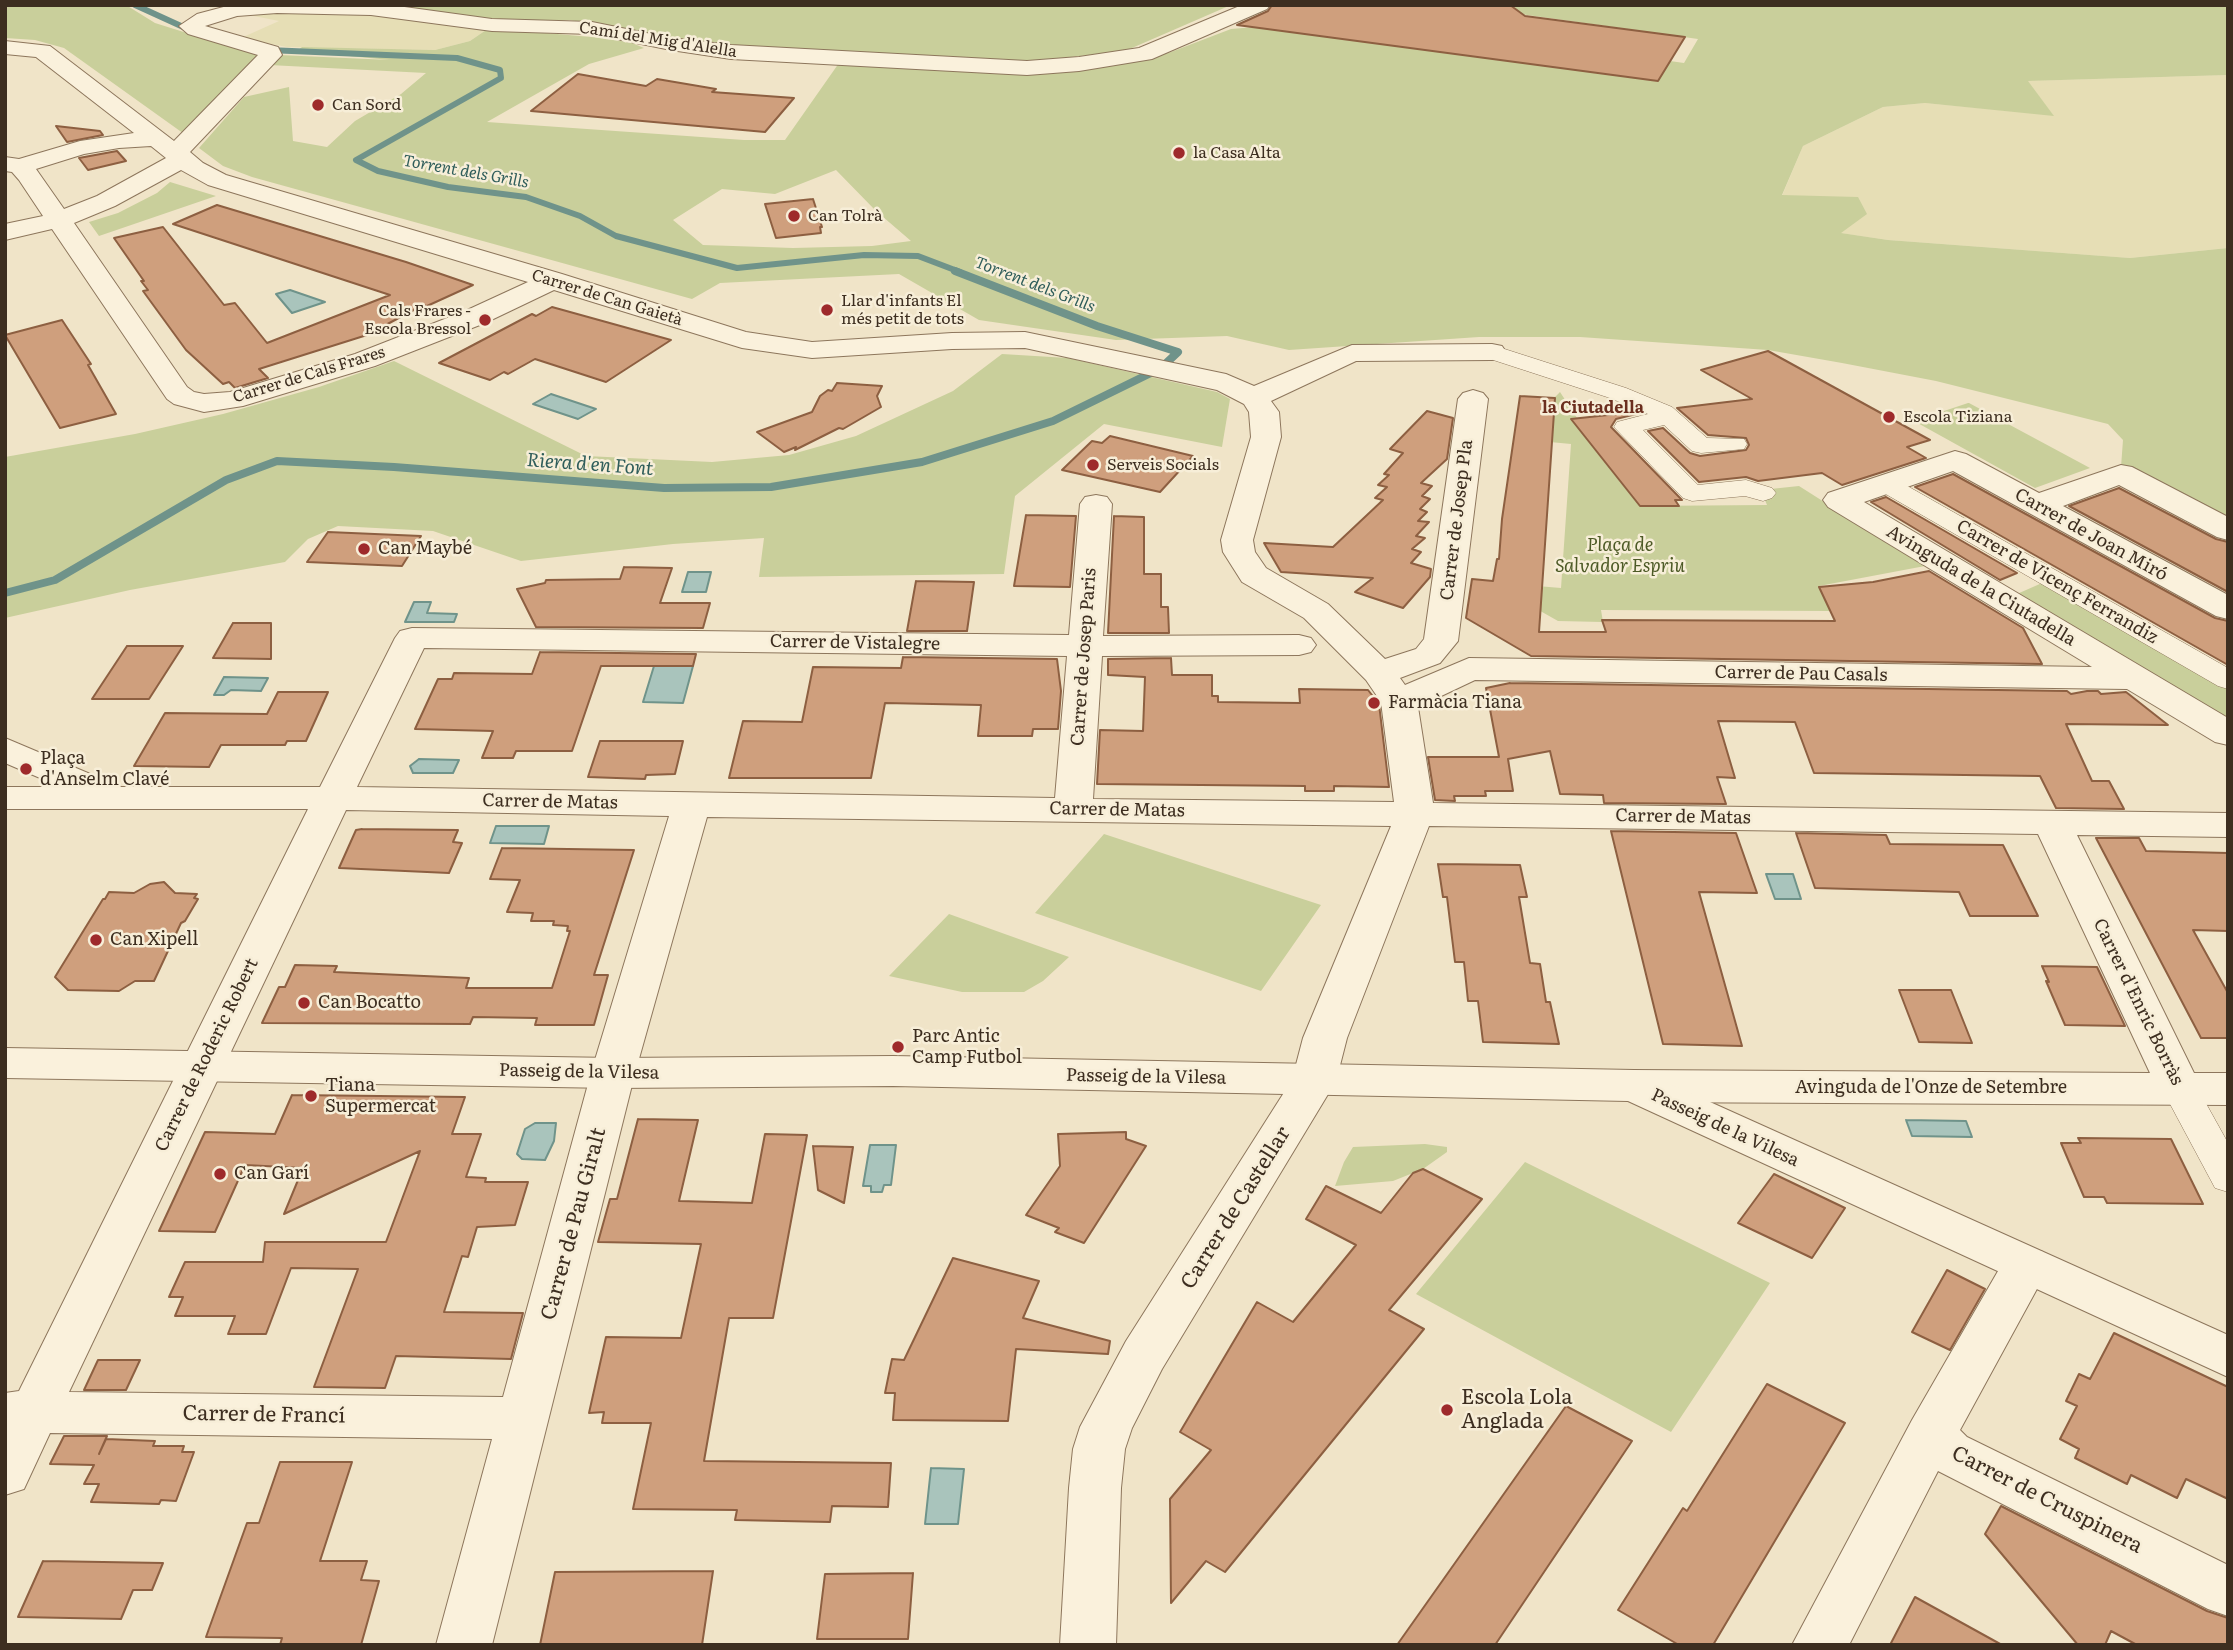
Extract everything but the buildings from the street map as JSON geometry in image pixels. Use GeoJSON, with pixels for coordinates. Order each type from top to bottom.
{"type":"FeatureCollection","features":[{"type":"Feature","properties":{"kind":"street","name":"Camí del Mig d'Alella"},"geometry":{"type":"LineString","coordinates":[[5,232],[60,220],[150,179],[172,150],[271,55],[271,52],[195,30],[190,26],[204,18],[237,10],[277,7],[371,9],[492,25],[592,28],[680,46],[731,52],[1027,68],[1144,54],[1260,5]]}},
{"type":"Feature","properties":{"kind":"street","name":"Carrer de Can Gaietà"},"geometry":{"type":"LineString","coordinates":[[5,47],[43,51],[194,168],[217,180],[742,340],[812,351],[952,341],[1025,340],[1226,383],[1254,398]]}},
{"type":"Feature","properties":{"kind":"street"},"geometry":{"type":"LineString","coordinates":[[13,165],[119,141],[172,150]]}},
{"type":"Feature","properties":{"kind":"street","name":"Carrer de Cals Frares"},"geometry":{"type":"LineString","coordinates":[[13,165],[60,220],[177,393],[184,398],[204,403],[233,400],[365,360],[475,317],[553,281]]}},
{"type":"Feature","properties":{"kind":"street"},"geometry":{"type":"LineString","coordinates":[[1415,813],[1389,687],[1316,611],[1254,575],[1244,565],[1237,540],[1266,437],[1264,412],[1254,398],[1352,353],[1492,352],[1618,393],[1668,417],[1701,446],[1735,444]]}},
{"type":"Feature","properties":{"kind":"street","name":"Carrer de Josep Pla"},"geometry":{"type":"LineString","coordinates":[[1446,665],[1473,399]]}},
{"type":"Feature","properties":{"kind":"street"},"geometry":{"type":"LineString","coordinates":[[1668,417],[1626,427],[1692,493],[1746,488],[1763,493]]}},
{"type":"Feature","properties":{"kind":"street","name":"Avinguda de la Ciutadella"},"geometry":{"type":"LineString","coordinates":[[1955,460],[1839,500],[2228,734]]}},
{"type":"Feature","properties":{"kind":"street","name":"Carrer de Joan Miró"},"geometry":{"type":"LineString","coordinates":[[1955,460],[2228,609]]}},
{"type":"Feature","properties":{"kind":"street"},"geometry":{"type":"LineString","coordinates":[[2036,505],[2121,474],[2228,530]]}},
{"type":"Feature","properties":{"kind":"street","name":"Carrer de Vicenç Ferrandiz"},"geometry":{"type":"LineString","coordinates":[[1886,484],[2228,680]]}},
{"type":"Feature","properties":{"kind":"street","name":"Carrer de Josep Paris"},"geometry":{"type":"LineString","coordinates":[[1073,809],[1096,504]]}},
{"type":"Feature","properties":{"kind":"street","name":"Carrer de Vistalegre"},"geometry":{"type":"LineString","coordinates":[[412,638],[1085,646],[1299,645]]}},
{"type":"Feature","properties":{"kind":"street","name":"Carrer de Roderic Robert"},"geometry":{"type":"LineString","coordinates":[[5,1473],[20,1412],[201,1064],[412,638]]}},
{"type":"Feature","properties":{"kind":"street"},"geometry":{"type":"LineString","coordinates":[[1389,687],[1446,665]]}},
{"type":"Feature","properties":{"kind":"street","name":"Carrer de Pau Casals"},"geometry":{"type":"LineString","coordinates":[[1446,665],[2134,678]]}},
{"type":"Feature","properties":{"kind":"street"},"geometry":{"type":"LineString","coordinates":[[5,749],[120,798]]}},
{"type":"Feature","properties":{"kind":"street","name":"Carrer de Matas"},"geometry":{"type":"LineString","coordinates":[[5,798],[333,797],[691,805],[2228,825]]}},
{"type":"Feature","properties":{"kind":"street","name":"Carrer de Pau Giralt"},"geometry":{"type":"LineString","coordinates":[[464,1645],[613,1073],[691,805]]}},
{"type":"Feature","properties":{"kind":"street","name":"Carrer de Castellar"},"geometry":{"type":"LineString","coordinates":[[1095,1632],[1095,1488],[1099,1449],[1106,1427],[1144,1355],[1314,1081],[1325,1038],[1415,813]]}},
{"type":"Feature","properties":{"kind":"street","name":"Carrer d'Enric Borràs"},"geometry":{"type":"LineString","coordinates":[[2052,823],[2180,1089],[2228,1178]]}},
{"type":"Feature","properties":{"kind":"street","name":"Passeig de la Vilesa"},"geometry":{"type":"LineString","coordinates":[[5,1063],[201,1064],[613,1073],[893,1071],[1634,1086],[2228,1357]]}},
{"type":"Feature","properties":{"kind":"street","name":"Avinguda de l'Onze de Setembre"},"geometry":{"type":"LineString","coordinates":[[1634,1086],[2228,1090]]}},
{"type":"Feature","properties":{"kind":"street"},"geometry":{"type":"LineString","coordinates":[[1820,1645],[1930,1435],[2026,1265]]}},
{"type":"Feature","properties":{"kind":"street","name":"Carrer de Francí"},"geometry":{"type":"LineString","coordinates":[[20,1412],[522,1418]]}},
{"type":"Feature","properties":{"kind":"street","name":"Carrer de Cruspinera"},"geometry":{"type":"LineString","coordinates":[[1930,1435],[1949,1451],[2228,1592]]}},
{"type":"Feature","properties":{"kind":"shaded area"},"geometry":{"type":"Polygon","coordinates":[[[258,11],[371,12],[489,28],[470,41],[435,50],[287,47],[241,38],[279,21],[249,15],[258,11]]]}},
{"type":"Feature","properties":{"kind":"shaded area"},"geometry":{"type":"Polygon","coordinates":[[[2228,75],[2228,248],[2130,258],[1888,240],[1840,233],[1782,196],[1803,146],[1883,107],[1925,103],[2053,115],[2027,81],[2228,75]]]}},
{"type":"Feature","properties":{"kind":"green space"},"geometry":{"type":"Polygon","coordinates":[[[5,5],[126,5],[155,23],[241,50],[264,54],[187,136],[64,48],[35,40],[5,38],[5,5]]]}},
{"type":"Feature","properties":{"kind":"green space"},"geometry":{"type":"Polygon","coordinates":[[[389,5],[1231,5],[1125,51],[1018,63],[803,52],[697,43],[570,20],[525,23],[389,5]]]}},
{"type":"Feature","properties":{"kind":"green space"},"geometry":{"type":"Polygon","coordinates":[[[1516,5],[2228,5],[2228,75],[2028,81],[2054,116],[1925,103],[1883,107],[1803,146],[1782,195],[1858,197],[1867,214],[1841,233],[1888,240],[2130,258],[2228,248],[2228,520],[2121,467],[2123,440],[2108,424],[1936,381],[1842,363],[1768,350],[1580,337],[1479,337],[1289,350],[1227,336],[1116,340],[979,320],[899,274],[720,283],[692,299],[252,177],[223,166],[199,148],[244,97],[289,87],[293,141],[327,147],[355,121],[401,94],[426,73],[269,65],[279,55],[390,60],[297,51],[302,47],[435,50],[470,41],[489,28],[625,40],[644,48],[589,64],[487,122],[744,140],[785,140],[839,63],[1135,62],[1171,52],[1231,29],[1255,27],[1657,81],[1670,61],[1684,63],[1698,39],[1513,13],[1516,5]],[[836,170],[775,194],[722,189],[673,220],[703,245],[793,248],[872,246],[911,241],[875,210],[836,170]]]}},
{"type":"Feature","properties":{"kind":"green space"},"geometry":{"type":"Polygon","coordinates":[[[170,182],[216,196],[99,236],[89,222],[118,213],[157,193],[170,182]]]}},
{"type":"Feature","properties":{"kind":"green space"},"geometry":{"type":"Polygon","coordinates":[[[1002,354],[1068,358],[1217,392],[1230,399],[1222,447],[1104,424],[1015,496],[1004,574],[759,577],[764,538],[673,544],[521,561],[433,531],[338,526],[308,539],[285,562],[130,590],[5,618],[5,457],[135,434],[223,414],[319,387],[394,361],[586,456],[712,462],[789,455],[856,436],[953,391],[1002,354]]]}},
{"type":"Feature","properties":{"kind":"green space","name":"Plaça de Salvador Espriu"},"geometry":{"type":"Polygon","coordinates":[[[1560,392],[1611,470],[1640,506],[1767,505],[1761,490],[1799,486],[1925,566],[1819,586],[1830,611],[1601,610],[1603,622],[1558,621],[1535,608],[1537,586],[1561,588],[1571,444],[1550,442],[1554,398],[1560,392]]]}},
{"type":"Feature","properties":{"kind":"green space"},"geometry":{"type":"Polygon","coordinates":[[[1968,403],[2090,468],[2035,488],[1914,421],[1968,403]]]}},
{"type":"Feature","properties":{"kind":"green space"},"geometry":{"type":"Polygon","coordinates":[[[2042,583],[2228,686],[2228,718],[2017,594],[2042,583]]]}},
{"type":"Feature","properties":{"kind":"green space"},"geometry":{"type":"Polygon","coordinates":[[[1104,834],[1321,905],[1261,991],[1035,913],[1104,834]]]}},
{"type":"Feature","properties":{"kind":"green space"},"geometry":{"type":"Polygon","coordinates":[[[949,914],[1069,957],[1043,981],[1024,992],[962,992],[889,976],[949,914]]]}},
{"type":"Feature","properties":{"kind":"green space"},"geometry":{"type":"Polygon","coordinates":[[[1425,1144],[1447,1147],[1447,1152],[1423,1169],[1393,1181],[1335,1186],[1353,1147],[1425,1144]]]}},
{"type":"Feature","properties":{"kind":"green space"},"geometry":{"type":"Polygon","coordinates":[[[1525,1162],[1770,1283],[1671,1432],[1416,1294],[1525,1162]]]}},
{"type":"Feature","properties":{"kind":"water"},"geometry":{"type":"Polygon","coordinates":[[[290,290],[325,302],[292,313],[276,294],[290,290]]]}},
{"type":"Feature","properties":{"kind":"water"},"geometry":{"type":"Polygon","coordinates":[[[551,394],[596,409],[578,419],[533,404],[551,394]]]}},
{"type":"Feature","properties":{"kind":"water"},"geometry":{"type":"Polygon","coordinates":[[[688,572],[711,572],[706,592],[682,592],[688,572]]]}},
{"type":"Feature","properties":{"kind":"water"},"geometry":{"type":"Polygon","coordinates":[[[414,602],[431,602],[427,613],[457,614],[454,622],[405,622],[414,602]]]}},
{"type":"Feature","properties":{"kind":"water"},"geometry":{"type":"Polygon","coordinates":[[[654,666],[693,666],[683,703],[643,702],[654,666]]]}},
{"type":"Feature","properties":{"kind":"water"},"geometry":{"type":"Polygon","coordinates":[[[224,677],[268,678],[261,691],[231,690],[224,695],[214,695],[224,677]]]}},
{"type":"Feature","properties":{"kind":"water"},"geometry":{"type":"Polygon","coordinates":[[[419,759],[459,760],[453,773],[413,773],[410,766],[419,759]]]}},
{"type":"Feature","properties":{"kind":"water"},"geometry":{"type":"Polygon","coordinates":[[[496,826],[549,826],[544,844],[490,843],[496,826]]]}},
{"type":"Feature","properties":{"kind":"water"},"geometry":{"type":"Polygon","coordinates":[[[1766,874],[1793,874],[1801,899],[1775,899],[1766,874]]]}},
{"type":"Feature","properties":{"kind":"water"},"geometry":{"type":"Polygon","coordinates":[[[1906,1120],[1966,1121],[1972,1137],[1912,1136],[1906,1120]]]}},
{"type":"Feature","properties":{"kind":"water"},"geometry":{"type":"Polygon","coordinates":[[[535,1123],[556,1123],[554,1141],[545,1160],[522,1159],[517,1154],[525,1129],[535,1123]]]}},
{"type":"Feature","properties":{"kind":"water"},"geometry":{"type":"Polygon","coordinates":[[[870,1145],[896,1145],[891,1185],[884,1185],[882,1192],[871,1192],[871,1186],[863,1186],[870,1145]]]}},
{"type":"Feature","properties":{"kind":"water"},"geometry":{"type":"Polygon","coordinates":[[[931,1468],[964,1469],[958,1524],[925,1524],[931,1468]]]}},
{"type":"Feature","properties":{"kind":"waterway","name":"Torrent dels Grills"},"geometry":{"type":"LineString","coordinates":[[135,5],[192,31]]}},
{"type":"Feature","properties":{"kind":"waterway","name":"Torrent dels Grills"},"geometry":{"type":"LineString","coordinates":[[268,50],[457,58],[500,70],[501,78],[356,160],[378,171],[448,187],[526,197],[580,216],[616,236],[737,268],[864,255],[918,256],[960,272]]}},
{"type":"Feature","properties":{"kind":"waterway","name":"Riera d'en Font"},"geometry":{"type":"LineString","coordinates":[[5,593],[55,580],[226,480],[277,461],[394,467],[664,488],[771,487],[922,462],[1053,421],[1161,368],[1178,352],[1097,326],[955,271]]}},
{"type":"Feature","properties":{"kind":"place","name":"Can Sord"},"geometry":{"type":"Point","coordinates":[318,105]}},
{"type":"Feature","properties":{"kind":"place","name":"la Casa Alta"},"geometry":{"type":"Point","coordinates":[1179,153]}},
{"type":"Feature","properties":{"kind":"place","name":"Can Tolrà"},"geometry":{"type":"Point","coordinates":[794,216]}},
{"type":"Feature","properties":{"kind":"place","name":"Llar d'infants El més petit de tots"},"geometry":{"type":"Point","coordinates":[827,310]}},
{"type":"Feature","properties":{"kind":"place","name":"Cals Frares - Escola Bressol"},"geometry":{"type":"Point","coordinates":[485,320]}},
{"type":"Feature","properties":{"kind":"place","name":"Escola Tiziana"},"geometry":{"type":"Point","coordinates":[1889,417]}},
{"type":"Feature","properties":{"kind":"place","name":"Serveis Socials"},"geometry":{"type":"Point","coordinates":[1093,465]}},
{"type":"Feature","properties":{"kind":"place","name":"Can Maybé"},"geometry":{"type":"Point","coordinates":[364,549]}},
{"type":"Feature","properties":{"kind":"place","name":"Farmàcia Tiana"},"geometry":{"type":"Point","coordinates":[1374,703]}},
{"type":"Feature","properties":{"kind":"place","name":"Plaça d'Anselm Clavé"},"geometry":{"type":"Point","coordinates":[26,769]}},
{"type":"Feature","properties":{"kind":"place","name":"Can Xipell"},"geometry":{"type":"Point","coordinates":[96,940]}},
{"type":"Feature","properties":{"kind":"place","name":"Can Bocatto"},"geometry":{"type":"Point","coordinates":[304,1003]}},
{"type":"Feature","properties":{"kind":"place","name":"Parc Antic Camp Futbol"},"geometry":{"type":"Point","coordinates":[898,1047]}},
{"type":"Feature","properties":{"kind":"place","name":"Tiana Supermercat"},"geometry":{"type":"Point","coordinates":[311,1096]}},
{"type":"Feature","properties":{"kind":"place","name":"Can Garí"},"geometry":{"type":"Point","coordinates":[220,1174]}},
{"type":"Feature","properties":{"kind":"place","name":"Escola Lola Anglada"},"geometry":{"type":"Point","coordinates":[1447,1410]}},
{"type":"Feature","properties":{"kind":"district","name":"la Ciutadella"},"geometry":{"type":"Point","coordinates":[1593,408]}}]}
